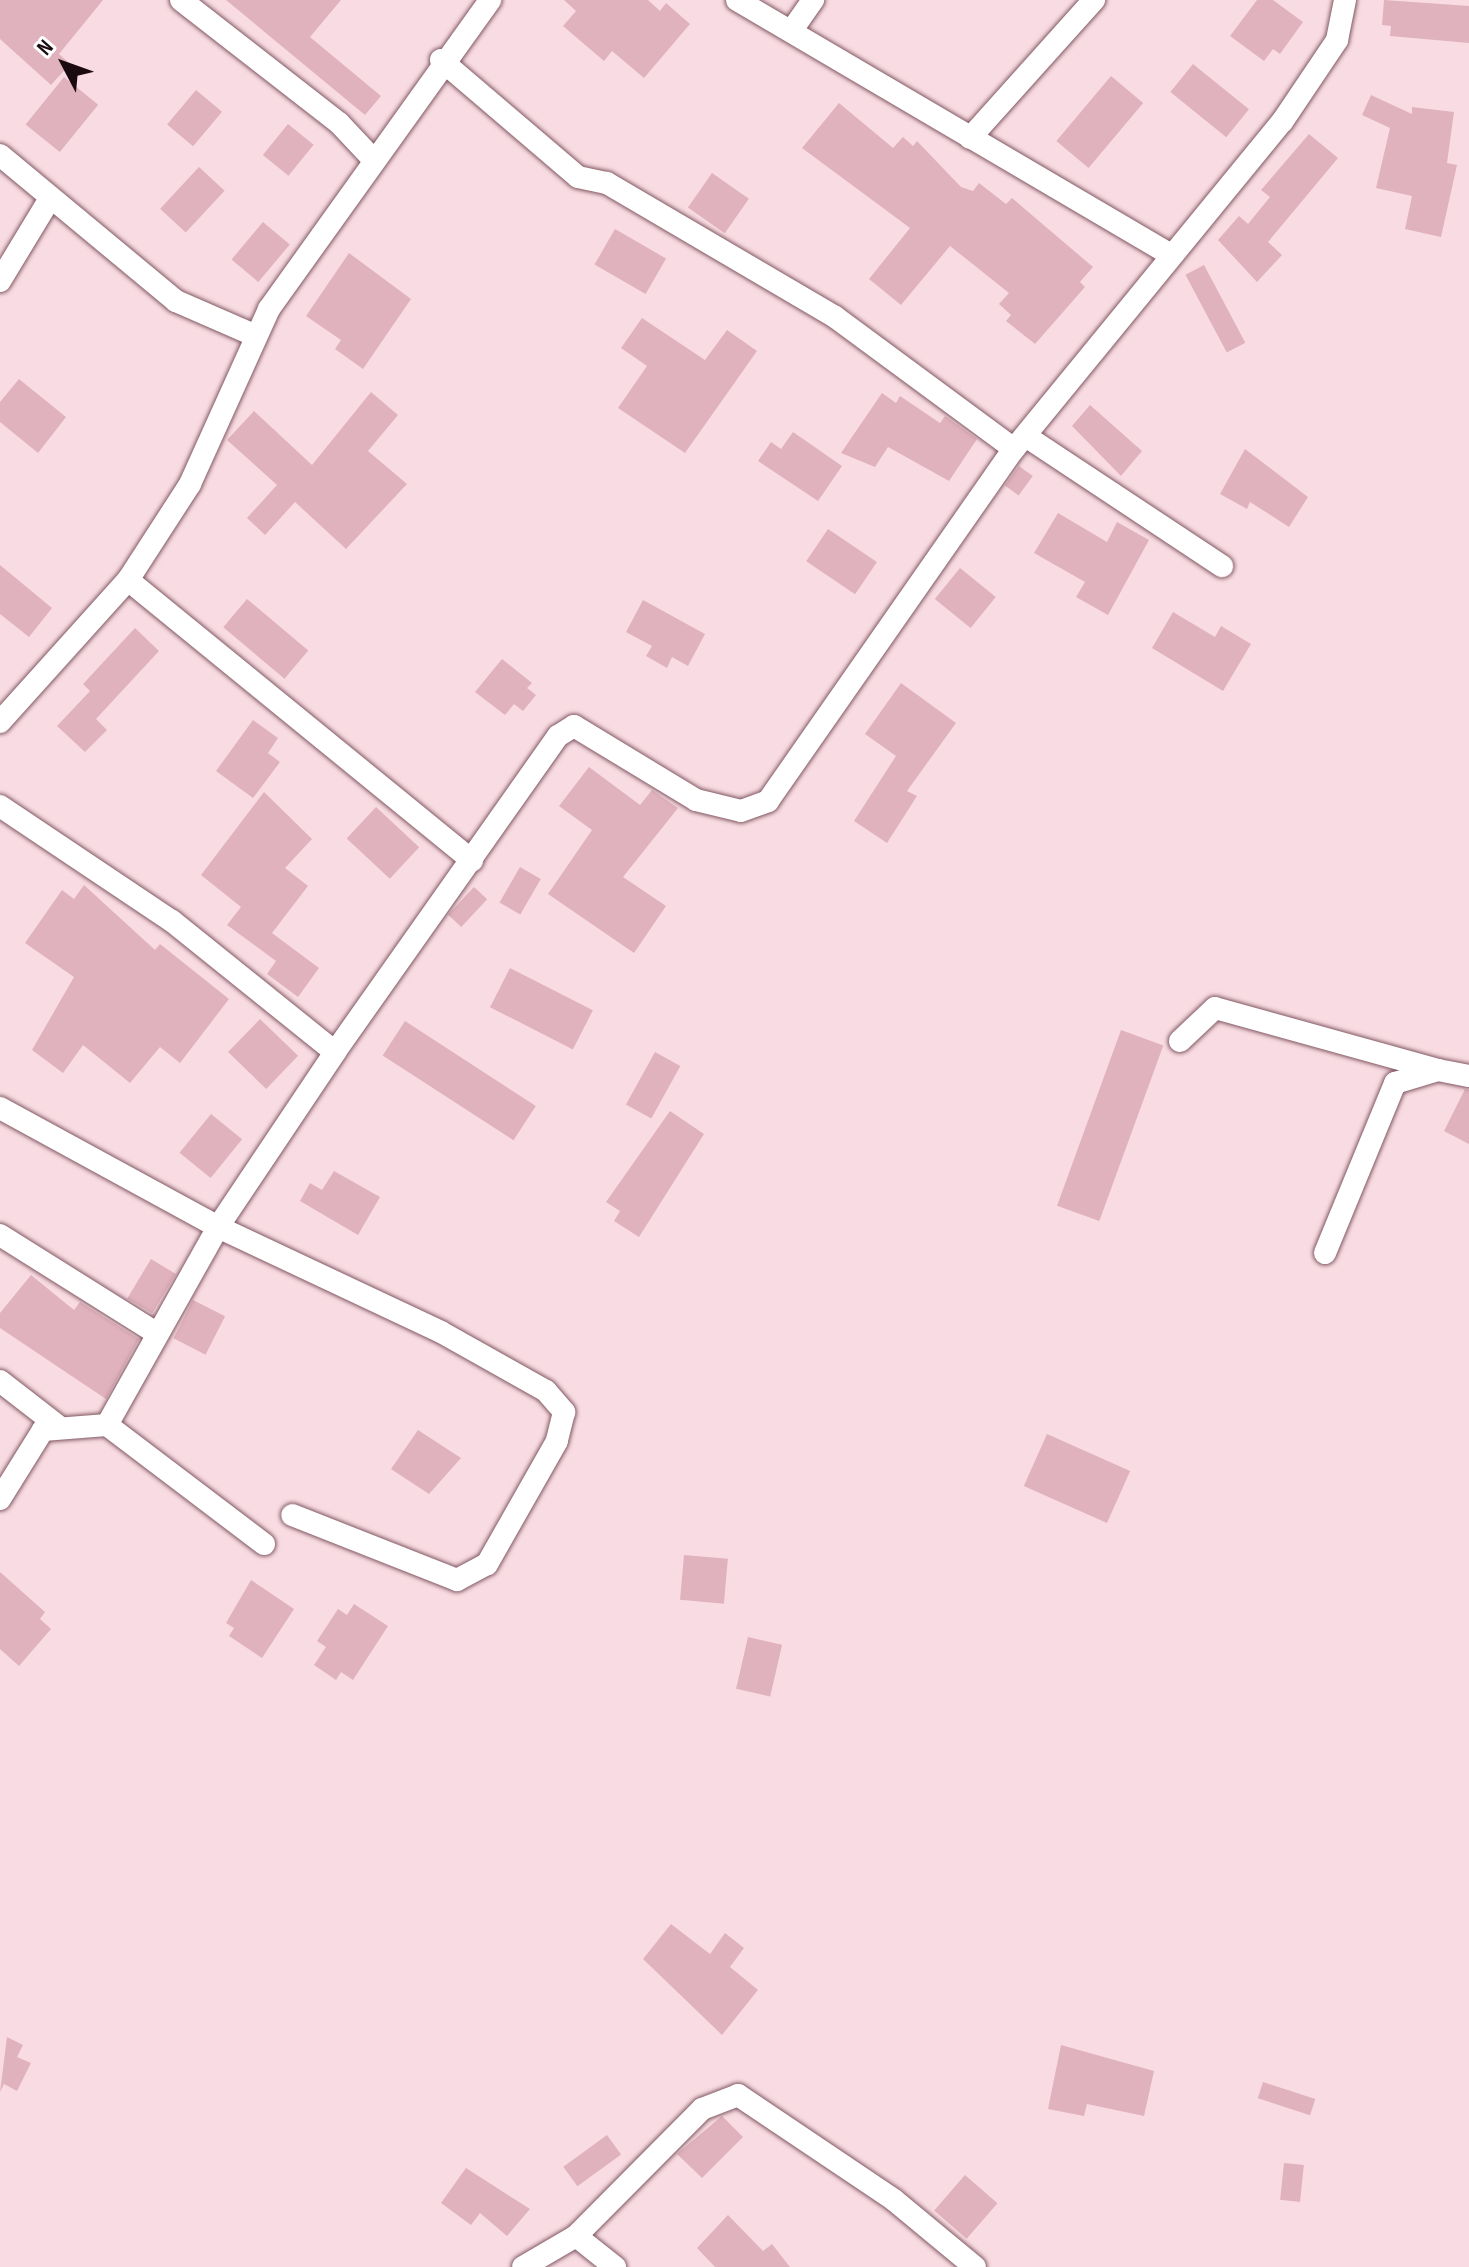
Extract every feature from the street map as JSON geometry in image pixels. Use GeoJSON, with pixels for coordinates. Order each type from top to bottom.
{"type":"FeatureCollection","features":[{"type":"Feature","properties":{"kind":"street"},"geometry":{"type":"LineString","coordinates":[[0,722],[128,580],[190,484],[254,335],[371,157],[441,60],[490,0]]}},
{"type":"Feature","properties":{"kind":"street"},"geometry":{"type":"LineString","coordinates":[[737,0],[1171,255]]}},
{"type":"Feature","properties":{"kind":"street"},"geometry":{"type":"LineString","coordinates":[[792,30],[813,0]]}},
{"type":"Feature","properties":{"kind":"street"},"geometry":{"type":"LineString","coordinates":[[970,138],[1094,0]]}},
{"type":"Feature","properties":{"kind":"street"},"geometry":{"type":"LineString","coordinates":[[107,1425],[218,1227],[335,1052],[558,736],[574,726],[696,800],[741,811],[768,801],[1021,443],[1282,122],[1337,40],[1345,0]]}},
{"type":"Feature","properties":{"kind":"street"},"geometry":{"type":"LineString","coordinates":[[190,3],[339,123],[371,157]]}},
{"type":"Feature","properties":{"kind":"street"},"geometry":{"type":"LineString","coordinates":[[441,60],[578,177],[607,183],[835,317],[1021,443],[1222,566]]}},
{"type":"Feature","properties":{"kind":"street"},"geometry":{"type":"LineString","coordinates":[[0,155],[32,177],[49,200],[176,301],[254,335]]}},
{"type":"Feature","properties":{"kind":"street"},"geometry":{"type":"LineString","coordinates":[[0,281],[49,200]]}},
{"type":"Feature","properties":{"kind":"street"},"geometry":{"type":"LineString","coordinates":[[128,580],[472,861]]}},
{"type":"Feature","properties":{"kind":"street"},"geometry":{"type":"LineString","coordinates":[[0,806],[160,913],[335,1052]]}},
{"type":"Feature","properties":{"kind":"street"},"geometry":{"type":"LineString","coordinates":[[1180,1041],[1215,1008],[1469,1076]]}},
{"type":"Feature","properties":{"kind":"street"},"geometry":{"type":"LineString","coordinates":[[1325,1253],[1395,1083],[1438,1070]]}},
{"type":"Feature","properties":{"kind":"street"},"geometry":{"type":"LineString","coordinates":[[0,1108],[218,1227],[441,1332],[546,1391],[564,1412],[557,1441],[487,1564],[457,1580],[292,1515]]}},
{"type":"Feature","properties":{"kind":"street"},"geometry":{"type":"LineString","coordinates":[[0,1235],[156,1333]]}},
{"type":"Feature","properties":{"kind":"street"},"geometry":{"type":"LineString","coordinates":[[0,1381],[58,1426]]}},
{"type":"Feature","properties":{"kind":"street"},"geometry":{"type":"LineString","coordinates":[[0,1499],[43,1430],[58,1426],[107,1425],[264,1544]]}},
{"type":"Feature","properties":{"kind":"street"},"geometry":{"type":"LineString","coordinates":[[523,2267],[576,2236],[702,2109],[738,2095],[894,2200],[975,2267]]}},
{"type":"Feature","properties":{"kind":"street"},"geometry":{"type":"LineString","coordinates":[[576,2236],[615,2267]]}},
{"type":"Feature","properties":{"kind":"building"},"geometry":{"type":"Polygon","coordinates":[[[0,0],[103,0],[59,54],[70,64],[51,85],[0,39],[0,0]]]}},
{"type":"Feature","properties":{"kind":"building"},"geometry":{"type":"Polygon","coordinates":[[[226,0],[341,0],[310,37],[381,96],[365,115],[226,0]]]}},
{"type":"Feature","properties":{"kind":"building"},"geometry":{"type":"Polygon","coordinates":[[[564,0],[648,0],[660,11],[666,3],[690,24],[644,78],[612,51],[604,61],[563,26],[576,11],[564,0]]]}},
{"type":"Feature","properties":{"kind":"building"},"geometry":{"type":"Polygon","coordinates":[[[1257,0],[1273,0],[1303,22],[1280,54],[1273,49],[1264,61],[1230,36],[1257,0]]]}},
{"type":"Feature","properties":{"kind":"building"},"geometry":{"type":"Polygon","coordinates":[[[1384,0],[1469,6],[1469,43],[1390,36],[1391,26],[1382,25],[1384,0]]]}},
{"type":"Feature","properties":{"kind":"building"},"geometry":{"type":"Polygon","coordinates":[[[1193,64],[1249,109],[1226,137],[1170,92],[1193,64]]]}},
{"type":"Feature","properties":{"kind":"building"},"geometry":{"type":"Polygon","coordinates":[[[1111,76],[1143,103],[1089,168],[1056,141],[1111,76]]]}},
{"type":"Feature","properties":{"kind":"building"},"geometry":{"type":"Polygon","coordinates":[[[64,77],[98,105],[60,152],[26,124],[64,77]]]}},
{"type":"Feature","properties":{"kind":"building"},"geometry":{"type":"Polygon","coordinates":[[[196,90],[222,112],[193,146],[167,124],[196,90]]]}},
{"type":"Feature","properties":{"kind":"building"},"geometry":{"type":"Polygon","coordinates":[[[1371,95],[1412,114],[1412,107],[1454,112],[1447,163],[1457,165],[1441,237],[1405,229],[1412,196],[1376,188],[1390,128],[1362,115],[1371,95]]]}},
{"type":"Feature","properties":{"kind":"building"},"geometry":{"type":"Polygon","coordinates":[[[839,103],[893,148],[903,137],[913,146],[917,141],[961,187],[973,191],[979,183],[1006,204],[1012,198],[1093,267],[1080,282],[1085,287],[1035,344],[1006,321],[1011,315],[999,304],[1009,293],[950,246],[901,305],[869,279],[910,228],[802,148],[839,103]]]}},
{"type":"Feature","properties":{"kind":"building"},"geometry":{"type":"Polygon","coordinates":[[[288,124],[314,145],[288,176],[263,155],[288,124]]]}},
{"type":"Feature","properties":{"kind":"building"},"geometry":{"type":"Polygon","coordinates":[[[1309,134],[1338,158],[1268,242],[1282,255],[1257,282],[1218,240],[1239,216],[1248,224],[1270,197],[1261,190],[1309,134]]]}},
{"type":"Feature","properties":{"kind":"building"},"geometry":{"type":"Polygon","coordinates":[[[199,167],[225,191],[186,233],[160,209],[199,167]]]}},
{"type":"Feature","properties":{"kind":"building"},"geometry":{"type":"Polygon","coordinates":[[[712,173],[749,199],[725,233],[688,207],[712,173]]]}},
{"type":"Feature","properties":{"kind":"building"},"geometry":{"type":"Polygon","coordinates":[[[263,222],[290,244],[258,282],[232,260],[263,222]]]}},
{"type":"Feature","properties":{"kind":"building"},"geometry":{"type":"Polygon","coordinates":[[[615,229],[666,258],[646,294],[594,265],[615,229]]]}},
{"type":"Feature","properties":{"kind":"building"},"geometry":{"type":"Polygon","coordinates":[[[349,253],[411,299],[363,369],[335,349],[341,340],[306,316],[349,253]]]}},
{"type":"Feature","properties":{"kind":"building"},"geometry":{"type":"Polygon","coordinates":[[[1204,265],[1245,343],[1227,353],[1185,275],[1204,265]]]}},
{"type":"Feature","properties":{"kind":"building"},"geometry":{"type":"Polygon","coordinates":[[[642,318],[705,360],[727,330],[757,351],[685,453],[618,408],[647,366],[621,348],[642,318]]]}},
{"type":"Feature","properties":{"kind":"building"},"geometry":{"type":"Polygon","coordinates":[[[19,379],[66,417],[38,453],[0,422],[0,402],[19,379]]]}},
{"type":"Feature","properties":{"kind":"building"},"geometry":{"type":"Polygon","coordinates":[[[371,392],[398,415],[368,451],[407,484],[346,549],[295,502],[265,535],[247,518],[277,485],[227,440],[254,411],[312,465],[371,392]]]}},
{"type":"Feature","properties":{"kind":"building"},"geometry":{"type":"Polygon","coordinates":[[[882,393],[896,403],[900,396],[940,423],[945,416],[977,439],[949,481],[888,447],[875,467],[841,453],[882,393]]]}},
{"type":"Feature","properties":{"kind":"building"},"geometry":{"type":"Polygon","coordinates":[[[1090,405],[1142,451],[1121,476],[1072,426],[1090,405]]]}},
{"type":"Feature","properties":{"kind":"building"},"geometry":{"type":"Polygon","coordinates":[[[793,432],[842,466],[818,501],[758,461],[771,442],[781,449],[793,432]]]}},
{"type":"Feature","properties":{"kind":"building"},"geometry":{"type":"Polygon","coordinates":[[[1245,449],[1308,497],[1289,527],[1250,502],[1247,509],[1220,494],[1245,449]]]}},
{"type":"Feature","properties":{"kind":"building"},"geometry":{"type":"Polygon","coordinates":[[[1019,466],[1033,476],[1019,495],[1005,485],[1019,466]]]}},
{"type":"Feature","properties":{"kind":"building"},"geometry":{"type":"Polygon","coordinates":[[[1058,513],[1107,542],[1117,522],[1149,540],[1108,615],[1076,597],[1085,582],[1034,553],[1058,513]]]}},
{"type":"Feature","properties":{"kind":"building"},"geometry":{"type":"Polygon","coordinates":[[[828,529],[877,562],[855,594],[806,561],[828,529]]]}},
{"type":"Feature","properties":{"kind":"building"},"geometry":{"type":"Polygon","coordinates":[[[0,565],[52,608],[29,637],[0,614],[0,565]]]}},
{"type":"Feature","properties":{"kind":"building"},"geometry":{"type":"Polygon","coordinates":[[[960,568],[996,597],[971,628],[935,599],[960,568]]]}},
{"type":"Feature","properties":{"kind":"building"},"geometry":{"type":"Polygon","coordinates":[[[247,599],[308,650],[285,679],[223,627],[247,599]]]}},
{"type":"Feature","properties":{"kind":"building"},"geometry":{"type":"Polygon","coordinates":[[[643,600],[705,634],[688,666],[672,657],[667,668],[646,656],[652,646],[626,632],[643,600]]]}},
{"type":"Feature","properties":{"kind":"building"},"geometry":{"type":"Polygon","coordinates":[[[1173,612],[1215,637],[1221,626],[1251,644],[1223,691],[1152,648],[1173,612]]]}},
{"type":"Feature","properties":{"kind":"building"},"geometry":{"type":"Polygon","coordinates":[[[135,628],[159,651],[96,719],[107,730],[85,752],[57,726],[90,691],[83,684],[135,628]]]}},
{"type":"Feature","properties":{"kind":"building"},"geometry":{"type":"Polygon","coordinates":[[[502,659],[532,683],[527,688],[536,695],[523,711],[514,704],[505,715],[475,692],[502,659]]]}},
{"type":"Feature","properties":{"kind":"building"},"geometry":{"type":"Polygon","coordinates":[[[901,683],[956,723],[907,791],[917,796],[887,843],[854,821],[896,756],[865,734],[901,683]]]}},
{"type":"Feature","properties":{"kind":"building"},"geometry":{"type":"Polygon","coordinates":[[[253,720],[278,738],[268,753],[280,762],[253,798],[216,771],[253,720]]]}},
{"type":"Feature","properties":{"kind":"building"},"geometry":{"type":"Polygon","coordinates":[[[589,767],[640,805],[652,790],[678,808],[623,877],[666,906],[634,953],[548,894],[592,830],[559,806],[589,767]]]}},
{"type":"Feature","properties":{"kind":"building"},"geometry":{"type":"Polygon","coordinates":[[[264,792],[312,839],[285,868],[308,886],[272,933],[319,968],[298,997],[267,974],[276,961],[227,925],[241,907],[201,875],[264,792]]]}},
{"type":"Feature","properties":{"kind":"building"},"geometry":{"type":"Polygon","coordinates":[[[376,807],[419,847],[390,879],[347,838],[376,807]]]}},
{"type":"Feature","properties":{"kind":"building"},"geometry":{"type":"Polygon","coordinates":[[[520,867],[541,879],[520,915],[500,903],[520,867]]]}},
{"type":"Feature","properties":{"kind":"building"},"geometry":{"type":"Polygon","coordinates":[[[84,885],[155,950],[160,944],[229,999],[180,1063],[160,1047],[130,1083],[83,1045],[63,1073],[32,1050],[74,977],[25,943],[62,890],[74,899],[84,885]]]}},
{"type":"Feature","properties":{"kind":"building"},"geometry":{"type":"Polygon","coordinates":[[[474,887],[487,899],[461,927],[448,915],[474,887]]]}},
{"type":"Feature","properties":{"kind":"building"},"geometry":{"type":"Polygon","coordinates":[[[510,968],[593,1010],[573,1049],[490,1007],[510,968]]]}},
{"type":"Feature","properties":{"kind":"building"},"geometry":{"type":"Polygon","coordinates":[[[260,1019],[298,1056],[266,1089],[228,1052],[260,1019]]]}},
{"type":"Feature","properties":{"kind":"building"},"geometry":{"type":"Polygon","coordinates":[[[405,1021],[536,1106],[514,1140],[383,1055],[405,1021]]]}},
{"type":"Feature","properties":{"kind":"building"},"geometry":{"type":"Polygon","coordinates":[[[1121,1030],[1163,1045],[1099,1221],[1057,1206],[1121,1030]]]}},
{"type":"Feature","properties":{"kind":"building"},"geometry":{"type":"Polygon","coordinates":[[[655,1052],[680,1066],[651,1119],[626,1104],[655,1052]]]}},
{"type":"Feature","properties":{"kind":"building"},"geometry":{"type":"Polygon","coordinates":[[[1465,1089],[1469,1090],[1469,1144],[1444,1131],[1465,1089]]]}},
{"type":"Feature","properties":{"kind":"building"},"geometry":{"type":"Polygon","coordinates":[[[670,1111],[704,1134],[639,1237],[614,1221],[620,1211],[606,1202],[670,1111]]]}},
{"type":"Feature","properties":{"kind":"building"},"geometry":{"type":"Polygon","coordinates":[[[211,1114],[242,1139],[211,1178],[180,1153],[211,1114]]]}},
{"type":"Feature","properties":{"kind":"building"},"geometry":{"type":"Polygon","coordinates":[[[334,1171],[380,1197],[358,1235],[300,1201],[310,1183],[322,1190],[334,1171]]]}},
{"type":"Feature","properties":{"kind":"building"},"geometry":{"type":"Polygon","coordinates":[[[151,1259],[176,1274],[152,1313],[127,1298],[151,1259]]]}},
{"type":"Feature","properties":{"kind":"building"},"geometry":{"type":"Polygon","coordinates":[[[31,1275],[74,1310],[80,1302],[139,1339],[106,1399],[0,1328],[0,1313],[31,1275]]]}},
{"type":"Feature","properties":{"kind":"building"},"geometry":{"type":"Polygon","coordinates":[[[193,1300],[225,1316],[206,1355],[173,1338],[193,1300]]]}},
{"type":"Feature","properties":{"kind":"building"},"geometry":{"type":"Polygon","coordinates":[[[418,1430],[461,1458],[429,1494],[391,1469],[418,1430]]]}},
{"type":"Feature","properties":{"kind":"building"},"geometry":{"type":"Polygon","coordinates":[[[1047,1434],[1130,1471],[1107,1523],[1024,1486],[1047,1434]]]}},
{"type":"Feature","properties":{"kind":"building"},"geometry":{"type":"Polygon","coordinates":[[[684,1555],[728,1559],[724,1604],[680,1600],[684,1555]]]}},
{"type":"Feature","properties":{"kind":"building"},"geometry":{"type":"Polygon","coordinates":[[[0,1572],[45,1612],[40,1619],[51,1629],[19,1666],[0,1649],[0,1572]]]}},
{"type":"Feature","properties":{"kind":"building"},"geometry":{"type":"Polygon","coordinates":[[[251,1580],[294,1609],[262,1658],[229,1636],[234,1628],[226,1623],[251,1580]]]}},
{"type":"Feature","properties":{"kind":"building"},"geometry":{"type":"Polygon","coordinates":[[[354,1604],[388,1626],[353,1680],[341,1672],[336,1680],[314,1665],[326,1647],[317,1641],[338,1609],[347,1615],[354,1604]]]}},
{"type":"Feature","properties":{"kind":"building"},"geometry":{"type":"Polygon","coordinates":[[[748,1637],[782,1645],[770,1697],[736,1689],[748,1637]]]}},
{"type":"Feature","properties":{"kind":"building"},"geometry":{"type":"Polygon","coordinates":[[[671,1924],[710,1954],[725,1933],[744,1948],[730,1967],[758,1990],[722,2035],[643,1959],[671,1924]]]}},
{"type":"Feature","properties":{"kind":"building"},"geometry":{"type":"Polygon","coordinates":[[[7,2037],[23,2045],[17,2057],[31,2063],[17,2091],[4,2084],[0,2092],[7,2037]]]}},
{"type":"Feature","properties":{"kind":"building"},"geometry":{"type":"Polygon","coordinates":[[[1061,2045],[1154,2071],[1144,2116],[1087,2104],[1084,2116],[1048,2109],[1061,2045]]]}},
{"type":"Feature","properties":{"kind":"building"},"geometry":{"type":"Polygon","coordinates":[[[1263,2082],[1315,2099],[1310,2115],[1258,2098],[1263,2082]]]}},
{"type":"Feature","properties":{"kind":"building"},"geometry":{"type":"Polygon","coordinates":[[[722,2116],[743,2137],[702,2178],[677,2154],[722,2116]]]}},
{"type":"Feature","properties":{"kind":"building"},"geometry":{"type":"Polygon","coordinates":[[[607,2135],[621,2154],[577,2186],[563,2167],[607,2135]]]}},
{"type":"Feature","properties":{"kind":"building"},"geometry":{"type":"Polygon","coordinates":[[[1284,2163],[1304,2165],[1300,2202],[1280,2200],[1284,2163]]]}},
{"type":"Feature","properties":{"kind":"building"},"geometry":{"type":"Polygon","coordinates":[[[466,2168],[530,2209],[507,2236],[480,2213],[471,2225],[441,2203],[466,2168]]]}},
{"type":"Feature","properties":{"kind":"building"},"geometry":{"type":"Polygon","coordinates":[[[965,2175],[997,2203],[967,2239],[934,2210],[965,2175]]]}},
{"type":"Feature","properties":{"kind":"building"},"geometry":{"type":"Polygon","coordinates":[[[728,2215],[763,2251],[772,2244],[790,2267],[715,2267],[697,2248],[728,2215]]]}}]}
